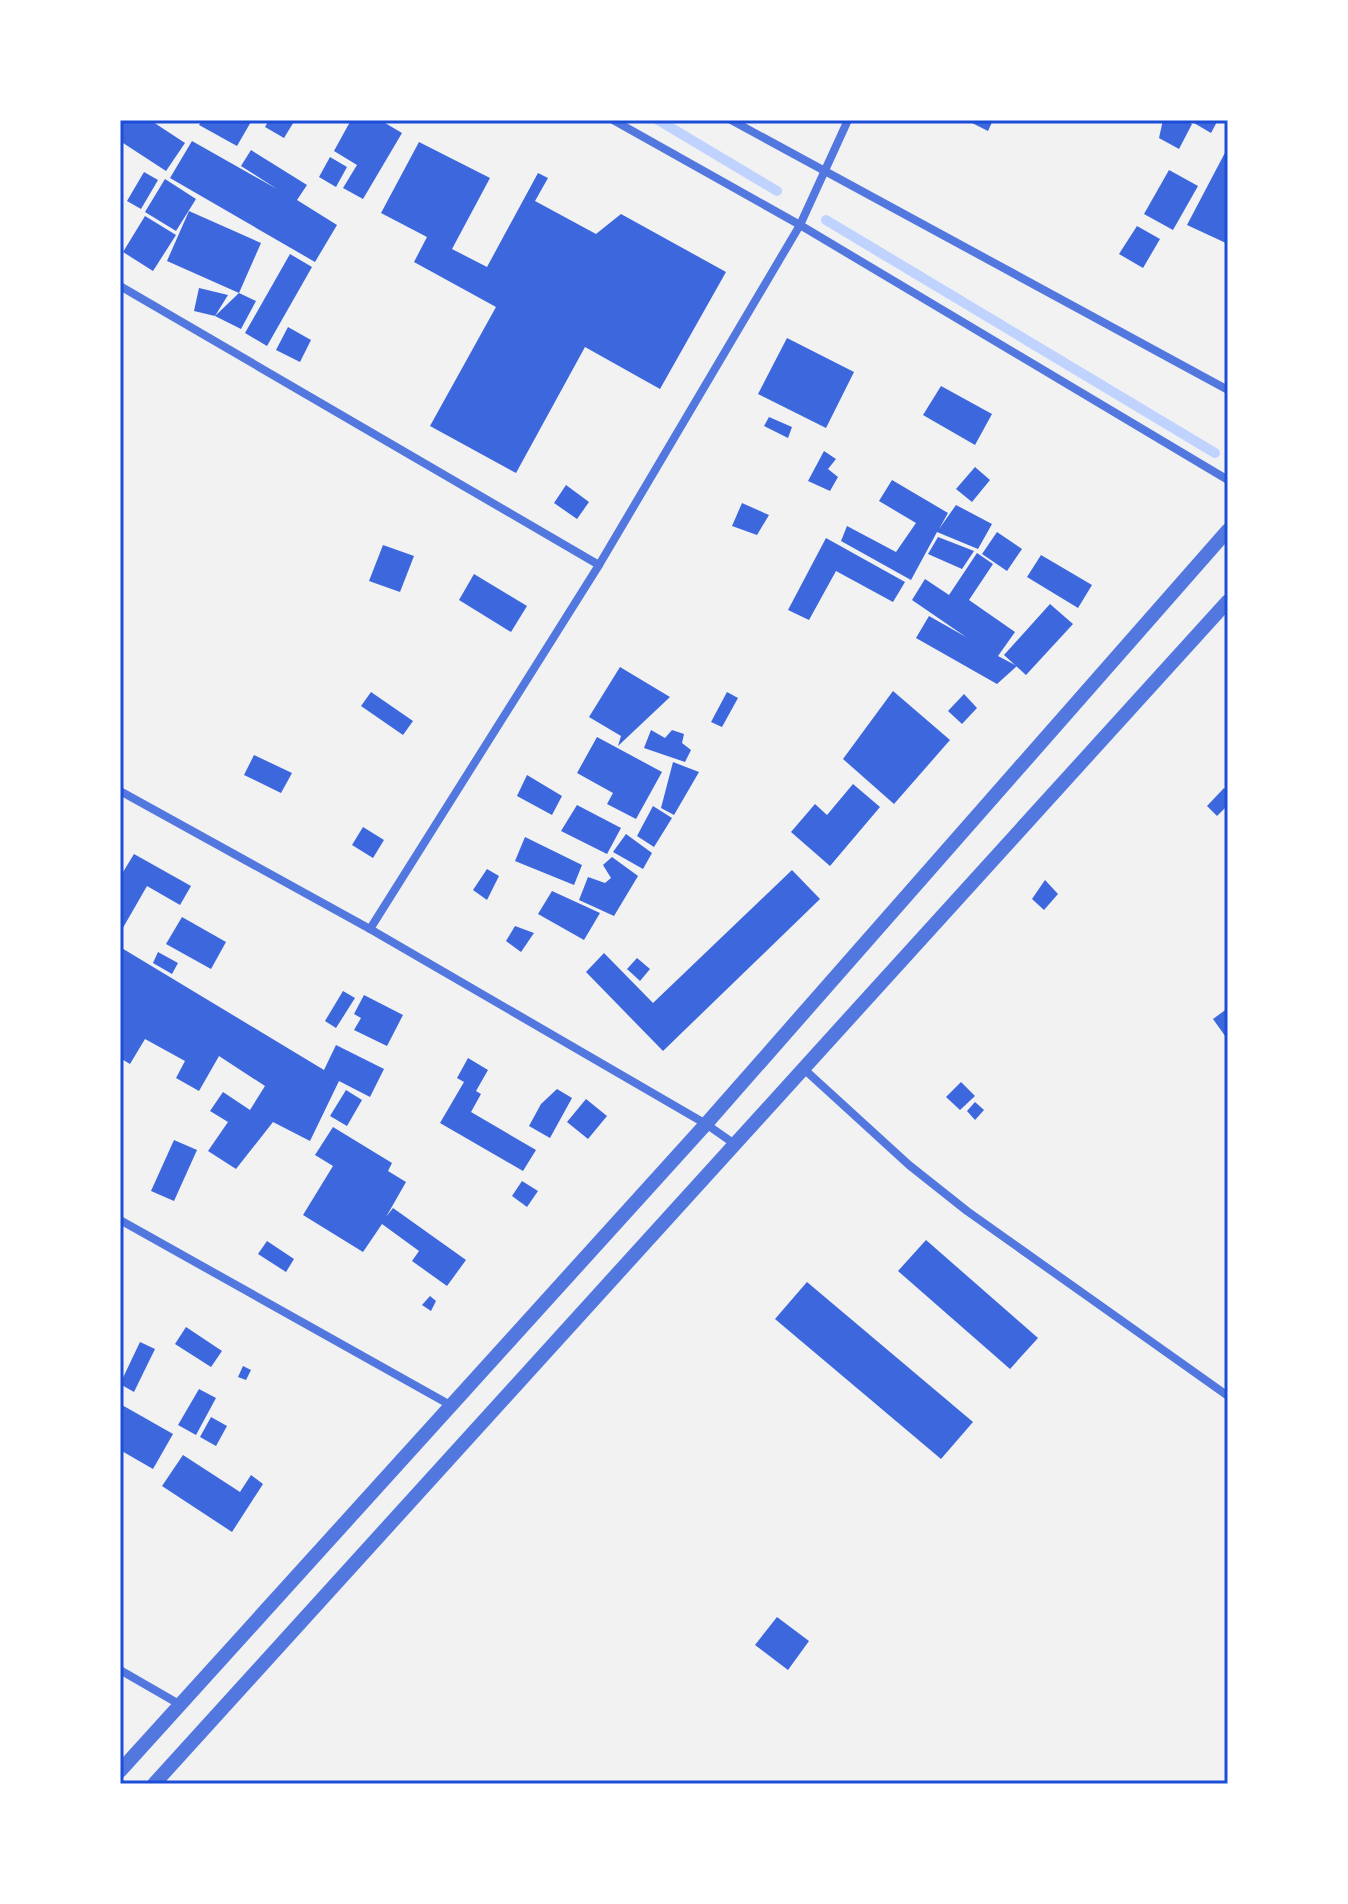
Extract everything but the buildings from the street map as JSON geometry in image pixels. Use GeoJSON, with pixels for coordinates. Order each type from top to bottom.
{"type":"FeatureCollection","features":[{"type":"Feature","properties":{"kind":"street"},"geometry":{"type":"LineString","coordinates":[[613,120],[800,225],[1228,480]]}},
{"type":"Feature","properties":{"kind":"street"},"geometry":{"type":"LineString","coordinates":[[731,120],[1228,390]]}},
{"type":"Feature","properties":{"kind":"street"},"geometry":{"type":"LineString","coordinates":[[370,929],[599,565],[800,225],[822,171],[848,120]]}},
{"type":"Feature","properties":{"kind":"street"},"geometry":{"type":"LineString","coordinates":[[120,286],[599,565]]}},
{"type":"Feature","properties":{"kind":"street"},"geometry":{"type":"LineString","coordinates":[[120,1771],[706,1124],[1228,530]]}},
{"type":"Feature","properties":{"kind":"street"},"geometry":{"type":"LineString","coordinates":[[154,1784],[1228,601]]}},
{"type":"Feature","properties":{"kind":"street"},"geometry":{"type":"LineString","coordinates":[[120,791],[370,929],[706,1124],[736,1145]]}},
{"type":"Feature","properties":{"kind":"street"},"geometry":{"type":"LineString","coordinates":[[805,1070],[909,1165],[967,1211],[1228,1396]]}},
{"type":"Feature","properties":{"kind":"street"},"geometry":{"type":"LineString","coordinates":[[120,1220],[452,1406]]}},
{"type":"Feature","properties":{"kind":"street"},"geometry":{"type":"LineString","coordinates":[[120,1670],[179,1704]]}},
{"type":"Feature","properties":{"kind":"waterway"},"geometry":{"type":"LineString","coordinates":[[658,120],[777,191]]}},
{"type":"Feature","properties":{"kind":"waterway"},"geometry":{"type":"LineString","coordinates":[[826,220],[1215,453]]}}]}
